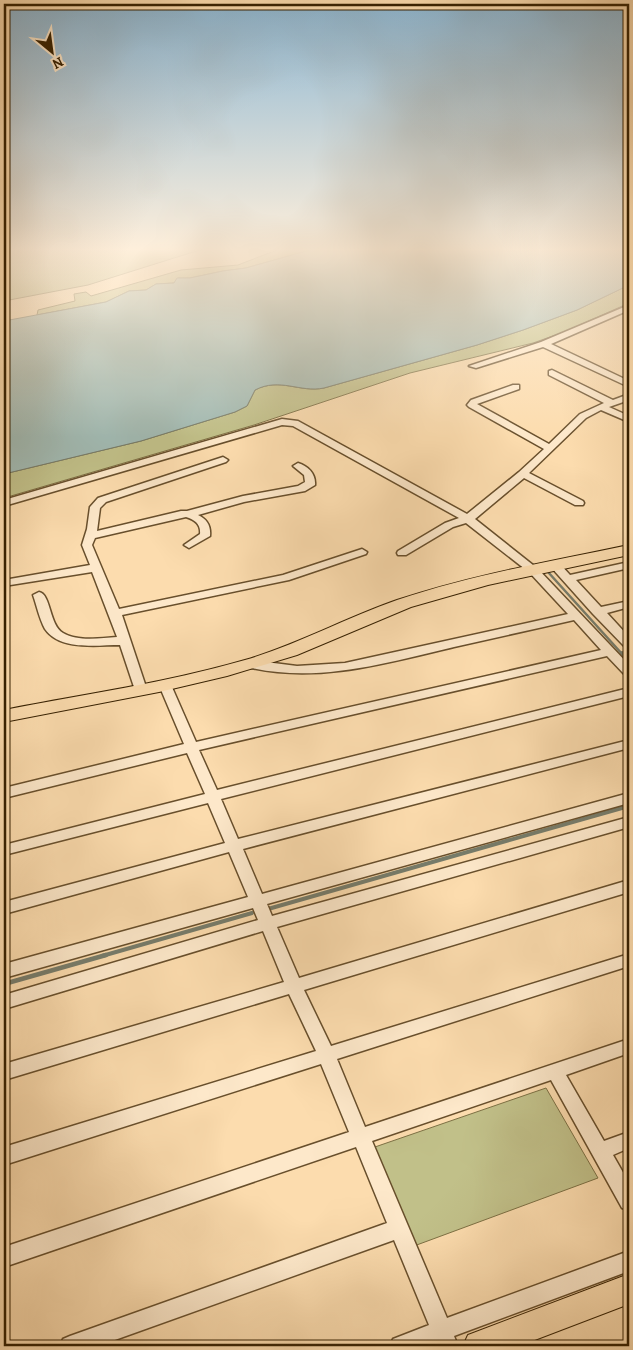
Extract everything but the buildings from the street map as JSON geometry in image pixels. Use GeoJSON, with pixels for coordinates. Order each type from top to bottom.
{"type":"FeatureCollection","features":[{"type":"Feature","properties":{"kind":"main road"},"geometry":{"type":"LineString","coordinates":[[4,716],[142,690],[251,664],[283,654],[404,603],[534,571],[562,573],[629,550]]}},
{"type":"Feature","properties":{"kind":"main road"},"geometry":{"type":"LineString","coordinates":[[482,1346],[629,1289]]}},
{"type":"Feature","properties":{"kind":"street"},"geometry":{"type":"LineString","coordinates":[[473,366],[544,344],[620,311]]}},
{"type":"Feature","properties":{"kind":"street"},"geometry":{"type":"LineString","coordinates":[[544,344],[629,384]]}},
{"type":"Feature","properties":{"kind":"street"},"geometry":{"type":"LineString","coordinates":[[552,373],[612,403]]}},
{"type":"Feature","properties":{"kind":"street"},"geometry":{"type":"LineString","coordinates":[[516,388],[474,402],[472,405],[550,448]]}},
{"type":"Feature","properties":{"kind":"street"},"geometry":{"type":"LineString","coordinates":[[402,553],[449,525],[468,519],[523,474],[575,422],[601,407],[629,397]]}},
{"type":"Feature","properties":{"kind":"street"},"geometry":{"type":"LineString","coordinates":[[601,407],[629,419]]}},
{"type":"Feature","properties":{"kind":"street"},"geometry":{"type":"LineString","coordinates":[[4,503],[288,422],[468,519],[534,571],[629,672]]}},
{"type":"Feature","properties":{"kind":"street"},"geometry":{"type":"LineString","coordinates":[[142,690],[123,641],[115,613],[87,545],[92,529],[95,507],[102,500],[222,460]]}},
{"type":"Feature","properties":{"kind":"street"},"geometry":{"type":"LineString","coordinates":[[89,536],[242,500],[301,489],[310,485],[311,480],[309,475],[298,466]]}},
{"type":"Feature","properties":{"kind":"street"},"geometry":{"type":"LineString","coordinates":[[523,474],[579,502]]}},
{"type":"Feature","properties":{"kind":"street"},"geometry":{"type":"LineString","coordinates":[[189,514],[198,518],[205,525],[206,531],[205,536],[189,545]]}},
{"type":"Feature","properties":{"kind":"street"},"geometry":{"type":"LineString","coordinates":[[115,613],[285,578],[308,572],[362,552]]}},
{"type":"Feature","properties":{"kind":"street"},"geometry":{"type":"LineString","coordinates":[[562,573],[629,565]]}},
{"type":"Feature","properties":{"kind":"street"},"geometry":{"type":"LineString","coordinates":[[4,584],[95,568]]}},
{"type":"Feature","properties":{"kind":"street"},"geometry":{"type":"LineString","coordinates":[[562,573],[629,644]]}},
{"type":"Feature","properties":{"kind":"street"},"geometry":{"type":"LineString","coordinates":[[39,595],[53,631],[61,638],[74,641],[123,641]]}},
{"type":"Feature","properties":{"kind":"street"},"geometry":{"type":"LineString","coordinates":[[597,612],[629,604]]}},
{"type":"Feature","properties":{"kind":"street"},"geometry":{"type":"LineString","coordinates":[[251,664],[290,670],[354,665],[577,616]]}},
{"type":"Feature","properties":{"kind":"street"},"geometry":{"type":"LineString","coordinates":[[4,793],[611,651]]}},
{"type":"Feature","properties":{"kind":"street"},"geometry":{"type":"LineString","coordinates":[[165,685],[294,986],[326,1054],[445,1338]]}},
{"type":"Feature","properties":{"kind":"street"},"geometry":{"type":"LineString","coordinates":[[4,850],[500,723],[629,692]]}},
{"type":"Feature","properties":{"kind":"street"},"geometry":{"type":"LineString","coordinates":[[4,908],[234,846],[629,744]]}},
{"type":"Feature","properties":{"kind":"street"},"geometry":{"type":"LineString","coordinates":[[4,972],[629,798]]}},
{"type":"Feature","properties":{"kind":"street"},"geometry":{"type":"LineString","coordinates":[[4,1002],[268,924],[629,822]]}},
{"type":"Feature","properties":{"kind":"street"},"geometry":{"type":"LineString","coordinates":[[4,1072],[629,886]]}},
{"type":"Feature","properties":{"kind":"street"},"geometry":{"type":"LineString","coordinates":[[4,1156],[629,960]]}},
{"type":"Feature","properties":{"kind":"street"},"geometry":{"type":"LineString","coordinates":[[4,1257],[629,1046]]}},
{"type":"Feature","properties":{"kind":"street"},"geometry":{"type":"LineString","coordinates":[[554,1070],[629,1200]]}},
{"type":"Feature","properties":{"kind":"street"},"geometry":{"type":"LineString","coordinates":[[600,1150],[629,1140]]}},
{"type":"Feature","properties":{"kind":"street"},"geometry":{"type":"LineString","coordinates":[[70,1346],[398,1229]]}},
{"type":"Feature","properties":{"kind":"street"},"geometry":{"type":"LineString","coordinates":[[400,1346],[445,1338],[629,1261]]}},
{"type":"Feature","properties":{"kind":"shaded area"},"geometry":{"type":"Polygon","coordinates":[[[38,311],[58,311],[37,315],[38,311]]]}},
{"type":"Feature","properties":{"kind":"shaded area"},"geometry":{"type":"Polygon","coordinates":[[[574,311],[611,311],[564,332],[533,343],[410,373],[254,425],[4,498],[4,474],[141,441],[235,412],[247,406],[255,390],[264,386],[281,385],[306,389],[324,388],[477,345],[574,311]]]}},
{"type":"Feature","properties":{"kind":"shaded area"},"geometry":{"type":"Polygon","coordinates":[[[546,1088],[598,1178],[414,1246],[372,1148],[546,1088]]]}},
{"type":"Feature","properties":{"kind":"water"},"geometry":{"type":"Polygon","coordinates":[[[58,311],[574,311],[477,345],[324,388],[307,389],[281,385],[264,386],[255,390],[247,406],[235,412],[141,441],[4,474],[4,321],[58,311]]]}},
{"type":"Feature","properties":{"kind":"waterway"},"geometry":{"type":"LineString","coordinates":[[548,572],[623,655]]}},
{"type":"Feature","properties":{"kind":"waterway"},"geometry":{"type":"LineString","coordinates":[[622,653],[629,661]]}},
{"type":"Feature","properties":{"kind":"waterway"},"geometry":{"type":"LineString","coordinates":[[268,909],[629,806]]}},
{"type":"Feature","properties":{"kind":"waterway"},"geometry":{"type":"LineString","coordinates":[[102,956],[252,913]]}},
{"type":"Feature","properties":{"kind":"waterway"},"geometry":{"type":"LineString","coordinates":[[4,984],[106,955]]}}]}
